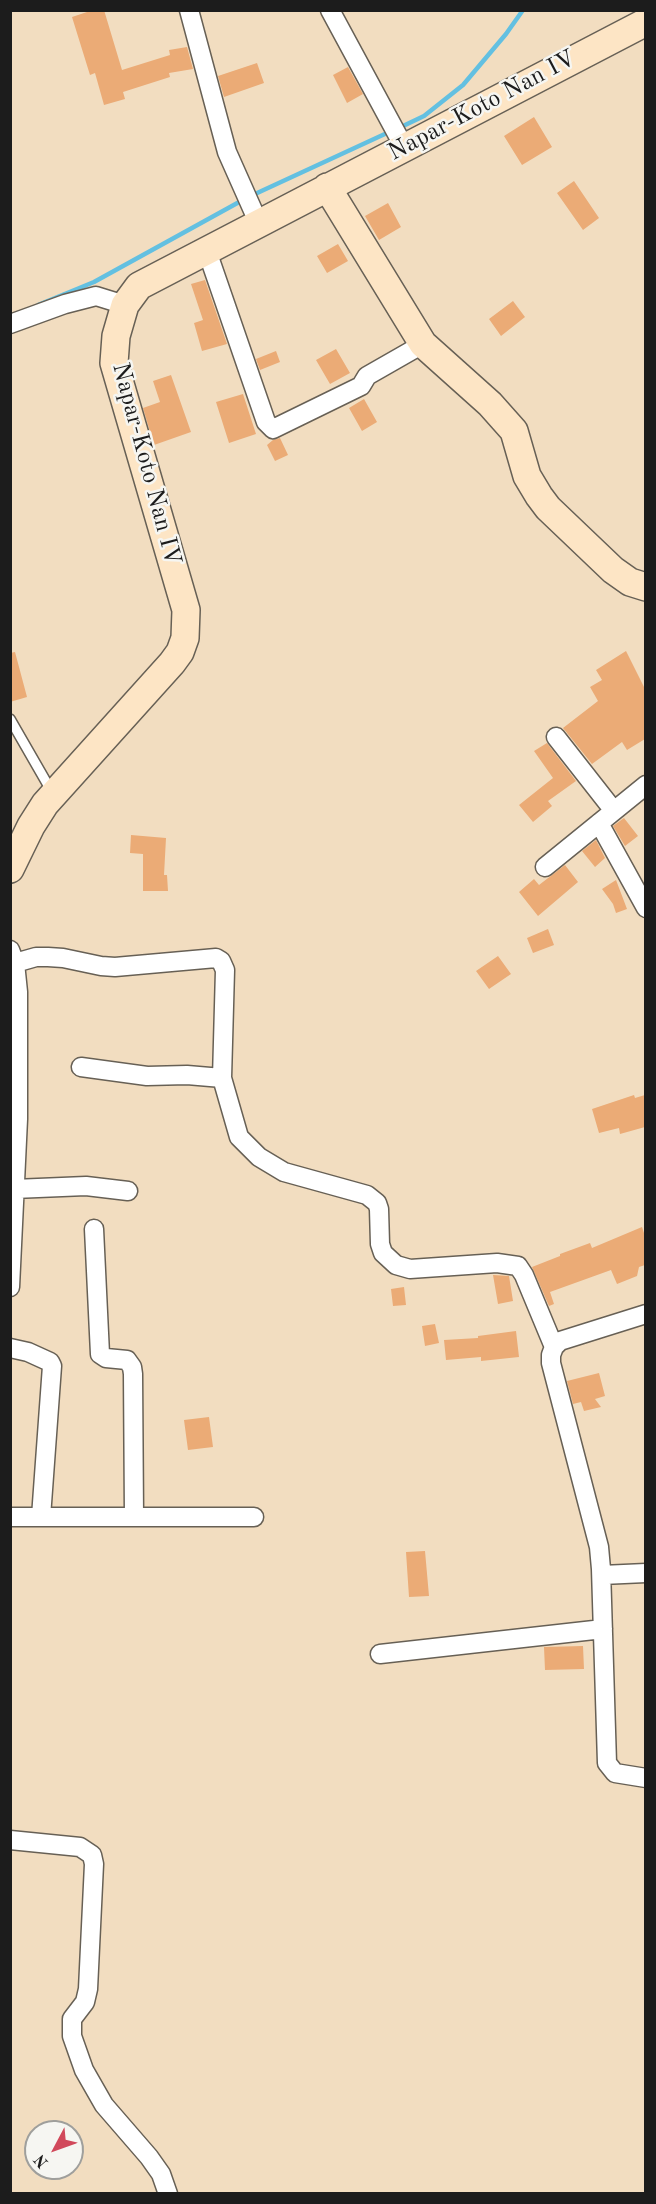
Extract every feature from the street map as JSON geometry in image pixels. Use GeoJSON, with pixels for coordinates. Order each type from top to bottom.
{"type":"FeatureCollection","features":[{"type":"Feature","properties":{"kind":"street"},"geometry":{"type":"LineString","coordinates":[[189,10],[226,153],[259,224]]}},
{"type":"Feature","properties":{"kind":"street"},"geometry":{"type":"LineString","coordinates":[[330,10],[404,147]]}},
{"type":"Feature","properties":{"kind":"street","name":"Napar-Koto Nan IV"},"geometry":{"type":"LineString","coordinates":[[10,869],[31,825],[53,794],[172,663],[180,652],[185,638],[186,610],[114,363],[116,336],[125,305],[139,286],[645,22]]}},
{"type":"Feature","properties":{"kind":"street"},"geometry":{"type":"LineString","coordinates":[[327,187],[423,344],[509,424],[533,486],[553,512],[605,562],[638,588]]}},
{"type":"Feature","properties":{"kind":"street"},"geometry":{"type":"LineString","coordinates":[[207,251],[266,422],[273,429],[361,386],[367,376],[423,344]]}},
{"type":"Feature","properties":{"kind":"street"},"geometry":{"type":"LineString","coordinates":[[10,324],[65,304],[96,296],[125,305]]}},
{"type":"Feature","properties":{"kind":"street"},"geometry":{"type":"LineString","coordinates":[[556,737],[614,811]]}},
{"type":"Feature","properties":{"kind":"street"},"geometry":{"type":"LineString","coordinates":[[545,867],[645,785]]}},
{"type":"Feature","properties":{"kind":"street"},"geometry":{"type":"LineString","coordinates":[[599,823],[645,908]]}},
{"type":"Feature","properties":{"kind":"street"},"geometry":{"type":"LineString","coordinates":[[10,1287],[18,1119],[18,992],[13,956],[63,958],[115,967],[216,958],[221,961],[225,970],[222,1078],[239,1137],[259,1158],[284,1172],[368,1195],[377,1203],[379,1209],[380,1244],[383,1253],[396,1265],[410,1269],[497,1263],[518,1266],[524,1275],[554,1347]]}},
{"type":"Feature","properties":{"kind":"street"},"geometry":{"type":"LineString","coordinates":[[81,1068],[147,1076],[222,1078]]}},
{"type":"Feature","properties":{"kind":"street"},"geometry":{"type":"LineString","coordinates":[[14,1189],[86,1186],[128,1191]]}},
{"type":"Feature","properties":{"kind":"street"},"geometry":{"type":"LineString","coordinates":[[94,1229],[100,1354],[106,1358],[127,1360],[133,1374],[134,1517]]}},
{"type":"Feature","properties":{"kind":"street"},"geometry":{"type":"LineString","coordinates":[[645,1314],[568,1338],[554,1347],[550,1355],[594,1523],[602,1575],[607,1763],[615,1773],[645,1778]]}},
{"type":"Feature","properties":{"kind":"street"},"geometry":{"type":"LineString","coordinates":[[10,1348],[28,1352],[50,1362],[52,1366],[41,1517]]}},
{"type":"Feature","properties":{"kind":"street"},"geometry":{"type":"LineString","coordinates":[[10,1517],[254,1517]]}},
{"type":"Feature","properties":{"kind":"street"},"geometry":{"type":"LineString","coordinates":[[602,1575],[645,1573]]}},
{"type":"Feature","properties":{"kind":"street"},"geometry":{"type":"LineString","coordinates":[[380,1654],[603,1629]]}},
{"type":"Feature","properties":{"kind":"street"},"geometry":{"type":"LineString","coordinates":[[10,1840],[80,1847],[92,1856],[94,1864],[88,1989],[85,2001],[72,2019],[70,2026],[72,2036],[84,2070],[104,2106],[149,2157],[161,2174],[168,2193]]}},
{"type":"Feature","properties":{"kind":"lane"},"geometry":{"type":"LineString","coordinates":[[10,719],[53,794]]}},
{"type":"Feature","properties":{"kind":"building"},"geometry":{"type":"Polygon","coordinates":[[[93,10],[104,10],[122,70],[170,55],[169,50],[187,47],[193,69],[169,73],[170,77],[123,92],[125,99],[104,105],[95,73],[90,75],[72,17],[93,10]]]}},
{"type":"Feature","properties":{"kind":"building"},"geometry":{"type":"Polygon","coordinates":[[[257,63],[264,83],[224,97],[218,76],[257,63]]]}},
{"type":"Feature","properties":{"kind":"building"},"geometry":{"type":"Polygon","coordinates":[[[348,67],[363,94],[347,103],[333,75],[348,67]]]}},
{"type":"Feature","properties":{"kind":"building"},"geometry":{"type":"Polygon","coordinates":[[[534,117],[552,147],[522,165],[504,136],[534,117]]]}},
{"type":"Feature","properties":{"kind":"building"},"geometry":{"type":"Polygon","coordinates":[[[574,181],[599,218],[583,230],[557,193],[574,181]]]}},
{"type":"Feature","properties":{"kind":"building"},"geometry":{"type":"Polygon","coordinates":[[[388,203],[401,227],[379,240],[365,216],[388,203]]]}},
{"type":"Feature","properties":{"kind":"building"},"geometry":{"type":"Polygon","coordinates":[[[338,244],[348,261],[327,273],[317,256],[338,244]]]}},
{"type":"Feature","properties":{"kind":"building"},"geometry":{"type":"Polygon","coordinates":[[[205,280],[227,344],[202,351],[194,323],[203,320],[191,284],[205,280]]]}},
{"type":"Feature","properties":{"kind":"building"},"geometry":{"type":"Polygon","coordinates":[[[513,301],[525,317],[501,336],[489,319],[513,301]]]}},
{"type":"Feature","properties":{"kind":"building"},"geometry":{"type":"Polygon","coordinates":[[[336,349],[350,373],[330,384],[316,360],[336,349]]]}},
{"type":"Feature","properties":{"kind":"building"},"geometry":{"type":"Polygon","coordinates":[[[276,351],[280,362],[260,370],[256,359],[276,351]]]}},
{"type":"Feature","properties":{"kind":"building"},"geometry":{"type":"Polygon","coordinates":[[[171,375],[191,432],[154,445],[143,408],[160,402],[153,381],[171,375]]]}},
{"type":"Feature","properties":{"kind":"building"},"geometry":{"type":"Polygon","coordinates":[[[243,394],[256,434],[229,443],[216,402],[243,394]]]}},
{"type":"Feature","properties":{"kind":"building"},"geometry":{"type":"Polygon","coordinates":[[[364,399],[377,422],[362,431],[349,408],[364,399]]]}},
{"type":"Feature","properties":{"kind":"building"},"geometry":{"type":"Polygon","coordinates":[[[280,438],[288,455],[275,461],[267,445],[280,438]]]}},
{"type":"Feature","properties":{"kind":"building"},"geometry":{"type":"Polygon","coordinates":[[[626,651],[645,689],[645,739],[627,750],[622,742],[592,764],[563,728],[598,701],[590,687],[602,680],[596,670],[626,651]]]}},
{"type":"Feature","properties":{"kind":"building"},"geometry":{"type":"Polygon","coordinates":[[[15,652],[27,697],[10,702],[10,653],[15,652]]]}},
{"type":"Feature","properties":{"kind":"building"},"geometry":{"type":"Polygon","coordinates":[[[547,743],[576,781],[548,801],[552,806],[533,822],[519,805],[553,778],[534,751],[547,743]]]}},
{"type":"Feature","properties":{"kind":"building"},"geometry":{"type":"Polygon","coordinates":[[[624,818],[638,836],[625,846],[613,826],[624,818]]]}},
{"type":"Feature","properties":{"kind":"building"},"geometry":{"type":"Polygon","coordinates":[[[131,835],[166,838],[164,875],[167,875],[168,891],[143,891],[143,854],[130,853],[131,835]]]}},
{"type":"Feature","properties":{"kind":"building"},"geometry":{"type":"Polygon","coordinates":[[[596,840],[605,858],[595,867],[582,851],[596,840]]]}},
{"type":"Feature","properties":{"kind":"building"},"geometry":{"type":"Polygon","coordinates":[[[565,865],[578,882],[538,916],[519,892],[534,879],[539,885],[565,865]]]}},
{"type":"Feature","properties":{"kind":"building"},"geometry":{"type":"Polygon","coordinates":[[[616,880],[627,909],[616,913],[613,904],[602,889],[616,880]]]}},
{"type":"Feature","properties":{"kind":"building"},"geometry":{"type":"Polygon","coordinates":[[[548,929],[554,945],[533,953],[527,938],[548,929]]]}},
{"type":"Feature","properties":{"kind":"building"},"geometry":{"type":"Polygon","coordinates":[[[498,956],[511,974],[489,989],[476,971],[498,956]]]}},
{"type":"Feature","properties":{"kind":"building"},"geometry":{"type":"Polygon","coordinates":[[[634,1095],[635,1098],[645,1095],[645,1127],[620,1134],[619,1128],[599,1133],[592,1109],[634,1095]]]}},
{"type":"Feature","properties":{"kind":"building"},"geometry":{"type":"Polygon","coordinates":[[[642,1227],[645,1236],[645,1265],[639,1267],[637,1276],[617,1284],[611,1270],[550,1292],[554,1304],[549,1306],[532,1267],[590,1243],[592,1248],[642,1227]]]}},
{"type":"Feature","properties":{"kind":"building"},"geometry":{"type":"Polygon","coordinates":[[[493,1275],[509,1276],[513,1301],[498,1304],[493,1275]]]}},
{"type":"Feature","properties":{"kind":"building"},"geometry":{"type":"Polygon","coordinates":[[[404,1287],[406,1305],[393,1306],[391,1289],[404,1287]]]}},
{"type":"Feature","properties":{"kind":"building"},"geometry":{"type":"Polygon","coordinates":[[[435,1324],[439,1343],[425,1346],[422,1326],[435,1324]]]}},
{"type":"Feature","properties":{"kind":"building"},"geometry":{"type":"Polygon","coordinates":[[[516,1331],[519,1357],[481,1361],[481,1357],[446,1360],[444,1340],[478,1338],[478,1336],[516,1331]]]}},
{"type":"Feature","properties":{"kind":"building"},"geometry":{"type":"Polygon","coordinates":[[[599,1373],[605,1396],[595,1399],[601,1407],[584,1411],[581,1402],[573,1404],[567,1381],[599,1373]]]}},
{"type":"Feature","properties":{"kind":"building"},"geometry":{"type":"Polygon","coordinates":[[[209,1417],[213,1447],[188,1450],[184,1420],[209,1417]]]}},
{"type":"Feature","properties":{"kind":"building"},"geometry":{"type":"Polygon","coordinates":[[[425,1551],[429,1596],[409,1597],[406,1552],[425,1551]]]}},
{"type":"Feature","properties":{"kind":"building"},"geometry":{"type":"Polygon","coordinates":[[[583,1646],[584,1669],[545,1670],[544,1647],[583,1646]]]}},
{"type":"Feature","properties":{"kind":"waterway"},"geometry":{"type":"LineString","coordinates":[[403,126],[424,116],[463,85],[523,10]]}},
{"type":"Feature","properties":{"kind":"waterway"},"geometry":{"type":"LineString","coordinates":[[255,194],[387,133]]}},
{"type":"Feature","properties":{"kind":"waterway"},"geometry":{"type":"LineString","coordinates":[[38,305],[94,282],[241,201]]}}]}
